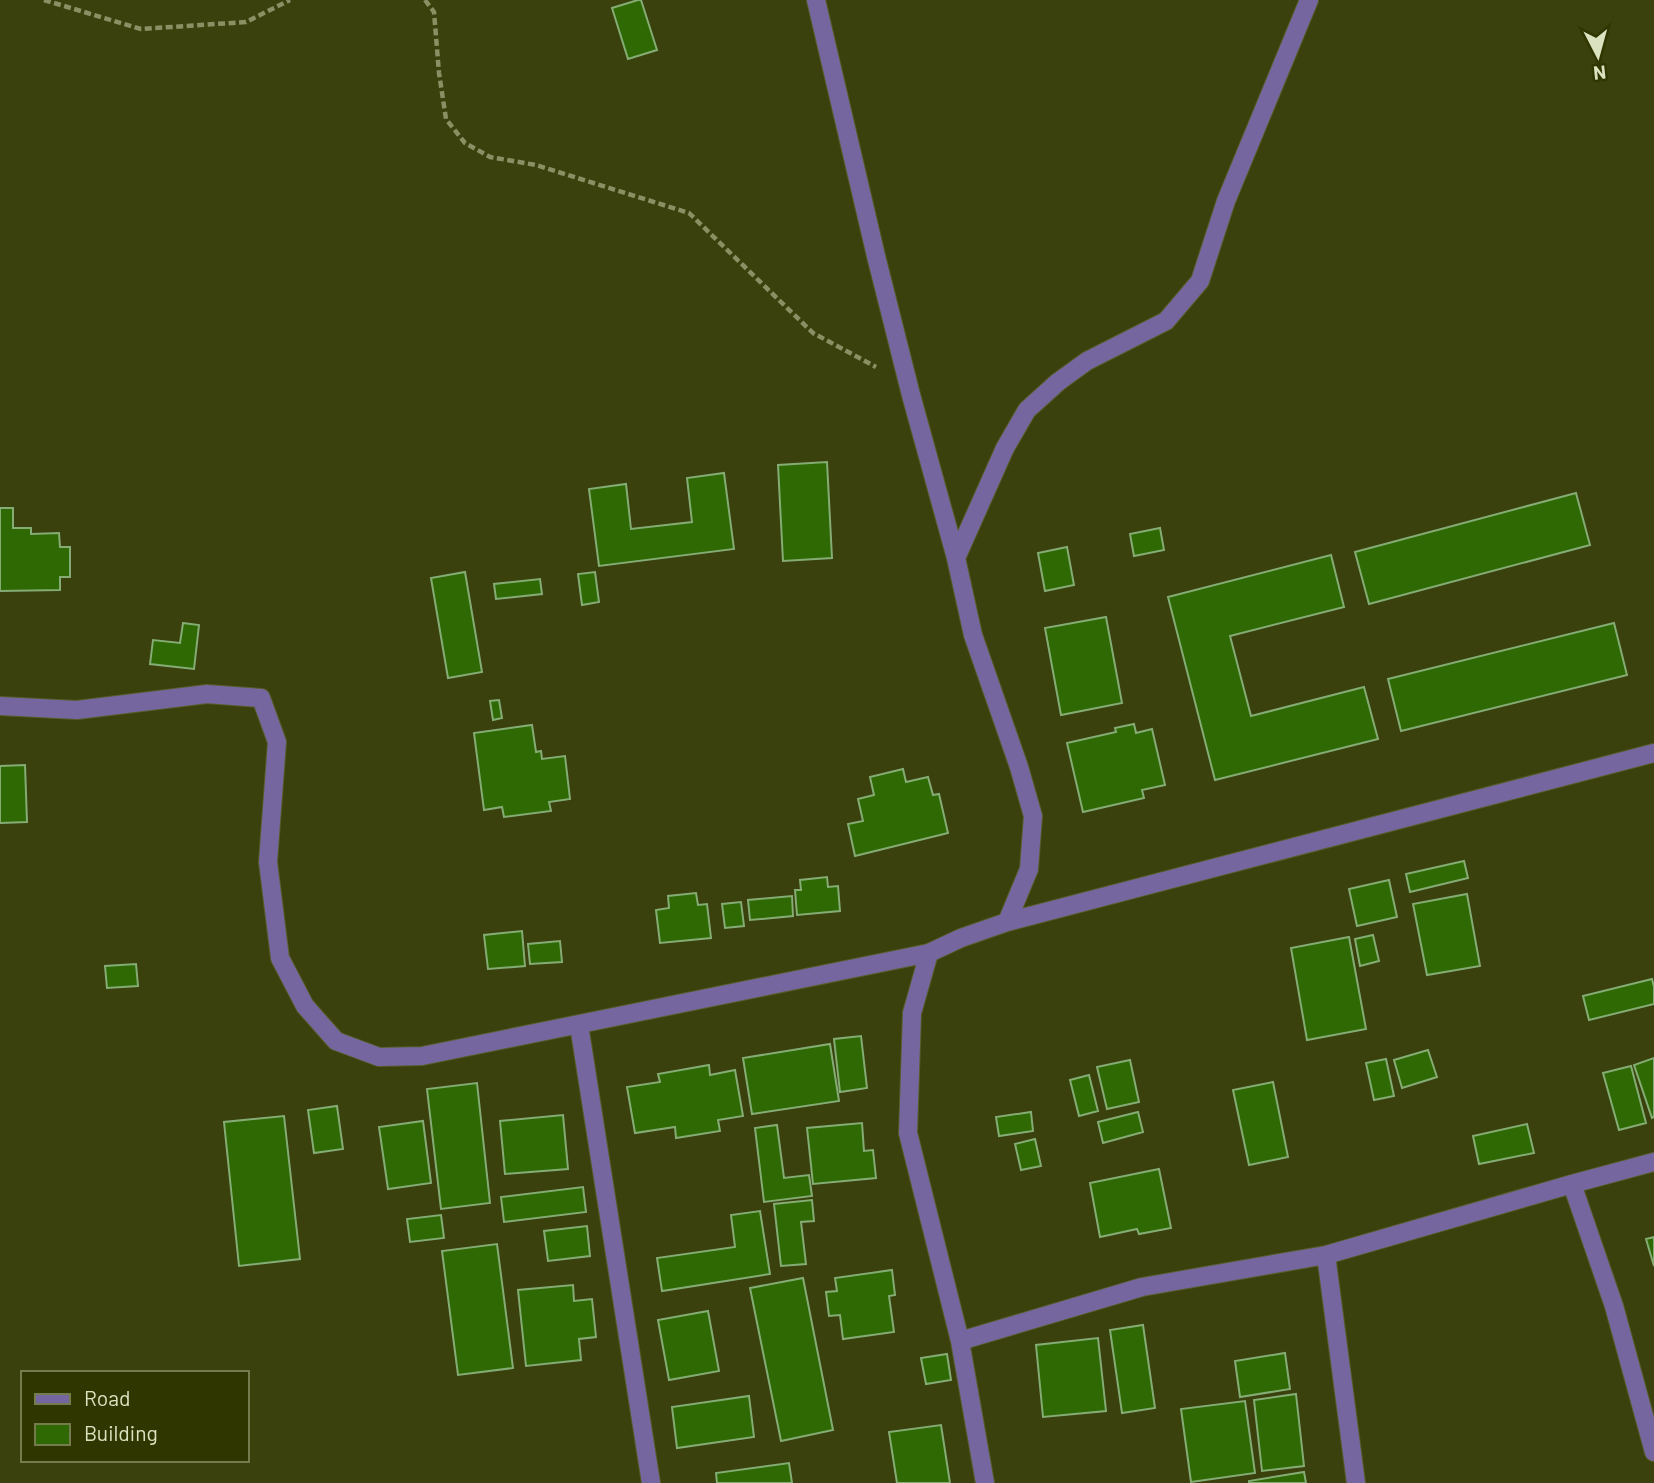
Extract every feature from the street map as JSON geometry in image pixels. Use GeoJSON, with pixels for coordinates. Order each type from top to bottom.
{"type":"FeatureCollection","features":[{"type":"Feature","properties":{"kind":"street"},"geometry":{"type":"LineString","coordinates":[[816,0],[876,256],[956,558],[973,635],[1019,767],[1033,816],[1028,869],[1007,922]]}},
{"type":"Feature","properties":{"kind":"street"},"geometry":{"type":"LineString","coordinates":[[956,558],[1005,448],[1027,410],[1087,361],[1166,321],[1200,281],[1226,201],[1310,0]]}},
{"type":"Feature","properties":{"kind":"street"},"geometry":{"type":"LineString","coordinates":[[0,706],[77,710],[207,694],[261,698],[277,742],[268,862],[280,958],[305,1006],[336,1041],[379,1057],[422,1056],[929,953],[961,938],[1007,922],[1654,753]]}},
{"type":"Feature","properties":{"kind":"street"},"geometry":{"type":"LineString","coordinates":[[929,953],[912,1013],[908,1133],[960,1341],[985,1483]]}},
{"type":"Feature","properties":{"kind":"street"},"geometry":{"type":"LineString","coordinates":[[579,1025],[651,1483]]}},
{"type":"Feature","properties":{"kind":"street"},"geometry":{"type":"LineString","coordinates":[[960,1341],[1142,1287],[1326,1255],[1654,1162]]}},
{"type":"Feature","properties":{"kind":"street"},"geometry":{"type":"LineString","coordinates":[[1572,1184],[1614,1306],[1654,1452]]}},
{"type":"Feature","properties":{"kind":"street"},"geometry":{"type":"LineString","coordinates":[[1326,1255],[1356,1483]]}},
{"type":"Feature","properties":{"kind":"path"},"geometry":{"type":"LineString","coordinates":[[44,0],[141,29],[246,22],[290,0]]}},
{"type":"Feature","properties":{"kind":"path"},"geometry":{"type":"LineString","coordinates":[[425,0],[434,12],[446,120],[465,143],[490,157],[536,165],[689,213],[813,333],[884,371],[911,395]]}},
{"type":"Feature","properties":{"kind":"building"},"geometry":{"type":"Polygon","coordinates":[[[641,0],[657,50],[628,59],[612,8],[641,0]]]}},
{"type":"Feature","properties":{"kind":"building"},"geometry":{"type":"Polygon","coordinates":[[[827,462],[832,558],[783,561],[778,465],[827,462]]]}},
{"type":"Feature","properties":{"kind":"building"},"geometry":{"type":"Polygon","coordinates":[[[724,473],[734,549],[599,566],[589,489],[626,484],[631,529],[692,522],[687,478],[724,473]]]}},
{"type":"Feature","properties":{"kind":"building"},"geometry":{"type":"Polygon","coordinates":[[[1576,493],[1590,545],[1369,604],[1355,552],[1576,493]]]}},
{"type":"Feature","properties":{"kind":"building"},"geometry":{"type":"Polygon","coordinates":[[[0,508],[13,508],[13,528],[31,528],[31,534],[59,533],[60,547],[70,547],[70,577],[60,577],[60,590],[0,591],[0,508]]]}},
{"type":"Feature","properties":{"kind":"building"},"geometry":{"type":"Polygon","coordinates":[[[1160,528],[1164,550],[1134,556],[1130,534],[1160,528]]]}},
{"type":"Feature","properties":{"kind":"building"},"geometry":{"type":"Polygon","coordinates":[[[1067,547],[1074,585],[1045,591],[1038,553],[1067,547]]]}},
{"type":"Feature","properties":{"kind":"building"},"geometry":{"type":"Polygon","coordinates":[[[1331,555],[1344,607],[1230,636],[1251,716],[1364,687],[1378,739],[1215,780],[1168,597],[1331,555]]]}},
{"type":"Feature","properties":{"kind":"building"},"geometry":{"type":"Polygon","coordinates":[[[465,572],[482,672],[448,678],[431,578],[465,572]]]}},
{"type":"Feature","properties":{"kind":"building"},"geometry":{"type":"Polygon","coordinates":[[[595,572],[599,602],[582,605],[578,574],[595,572]]]}},
{"type":"Feature","properties":{"kind":"building"},"geometry":{"type":"Polygon","coordinates":[[[540,579],[542,594],[496,599],[494,584],[540,579]]]}},
{"type":"Feature","properties":{"kind":"building"},"geometry":{"type":"Polygon","coordinates":[[[1106,617],[1122,703],[1061,715],[1045,628],[1106,617]]]}},
{"type":"Feature","properties":{"kind":"building"},"geometry":{"type":"Polygon","coordinates":[[[183,623],[199,625],[194,669],[150,664],[153,640],[180,643],[183,623]]]}},
{"type":"Feature","properties":{"kind":"building"},"geometry":{"type":"Polygon","coordinates":[[[1614,623],[1627,675],[1401,731],[1388,679],[1614,623]]]}},
{"type":"Feature","properties":{"kind":"building"},"geometry":{"type":"Polygon","coordinates":[[[499,700],[502,718],[493,720],[490,701],[499,700]]]}},
{"type":"Feature","properties":{"kind":"building"},"geometry":{"type":"Polygon","coordinates":[[[1134,724],[1136,733],[1152,729],[1165,785],[1142,790],[1144,798],[1083,812],[1067,743],[1116,732],[1115,728],[1134,724]]]}},
{"type":"Feature","properties":{"kind":"building"},"geometry":{"type":"Polygon","coordinates":[[[532,725],[536,752],[541,751],[542,759],[565,756],[570,799],[549,802],[551,811],[504,817],[502,807],[484,810],[474,733],[532,725]]]}},
{"type":"Feature","properties":{"kind":"building"},"geometry":{"type":"Polygon","coordinates":[[[25,765],[27,822],[0,823],[0,766],[25,765]]]}},
{"type":"Feature","properties":{"kind":"building"},"geometry":{"type":"Polygon","coordinates":[[[903,769],[906,782],[928,777],[933,795],[939,794],[948,833],[855,856],[848,824],[863,821],[858,799],[874,795],[870,777],[903,769]]]}},
{"type":"Feature","properties":{"kind":"building"},"geometry":{"type":"Polygon","coordinates":[[[1464,861],[1468,878],[1410,892],[1406,874],[1464,861]]]}},
{"type":"Feature","properties":{"kind":"building"},"geometry":{"type":"Polygon","coordinates":[[[827,877],[828,887],[838,886],[840,911],[797,915],[795,890],[801,890],[800,880],[827,877]]]}},
{"type":"Feature","properties":{"kind":"building"},"geometry":{"type":"Polygon","coordinates":[[[1389,880],[1397,917],[1357,926],[1349,889],[1389,880]]]}},
{"type":"Feature","properties":{"kind":"building"},"geometry":{"type":"Polygon","coordinates":[[[696,893],[698,905],[707,904],[711,938],[660,943],[656,910],[669,908],[668,896],[696,893]]]}},
{"type":"Feature","properties":{"kind":"building"},"geometry":{"type":"Polygon","coordinates":[[[1467,894],[1480,966],[1427,975],[1413,904],[1467,894]]]}},
{"type":"Feature","properties":{"kind":"building"},"geometry":{"type":"Polygon","coordinates":[[[792,896],[793,916],[750,920],[748,900],[792,896]]]}},
{"type":"Feature","properties":{"kind":"building"},"geometry":{"type":"Polygon","coordinates":[[[741,902],[744,926],[725,928],[722,904],[741,902]]]}},
{"type":"Feature","properties":{"kind":"building"},"geometry":{"type":"Polygon","coordinates":[[[522,931],[525,966],[488,969],[484,935],[522,931]]]}},
{"type":"Feature","properties":{"kind":"building"},"geometry":{"type":"Polygon","coordinates":[[[1373,935],[1379,961],[1360,966],[1355,939],[1373,935]]]}},
{"type":"Feature","properties":{"kind":"building"},"geometry":{"type":"Polygon","coordinates":[[[1349,937],[1366,1029],[1307,1040],[1291,948],[1349,937]]]}},
{"type":"Feature","properties":{"kind":"building"},"geometry":{"type":"Polygon","coordinates":[[[560,941],[562,962],[530,964],[528,944],[560,941]]]}},
{"type":"Feature","properties":{"kind":"building"},"geometry":{"type":"Polygon","coordinates":[[[136,964],[138,986],[107,988],[105,966],[136,964]]]}},
{"type":"Feature","properties":{"kind":"building"},"geometry":{"type":"Polygon","coordinates":[[[1652,979],[1654,1004],[1589,1020],[1583,996],[1652,979]]]}},
{"type":"Feature","properties":{"kind":"building"},"geometry":{"type":"Polygon","coordinates":[[[861,1036],[867,1088],[840,1092],[834,1039],[861,1036]]]}},
{"type":"Feature","properties":{"kind":"building"},"geometry":{"type":"Polygon","coordinates":[[[830,1044],[839,1101],[752,1114],[743,1058],[830,1044]]]}},
{"type":"Feature","properties":{"kind":"building"},"geometry":{"type":"Polygon","coordinates":[[[1428,1050],[1437,1077],[1402,1088],[1394,1060],[1428,1050]]]}},
{"type":"Feature","properties":{"kind":"building"},"geometry":{"type":"Polygon","coordinates":[[[1654,1058],[1654,1117],[1652,1118],[1634,1065],[1654,1058]]]}},
{"type":"Feature","properties":{"kind":"building"},"geometry":{"type":"Polygon","coordinates":[[[1386,1059],[1394,1096],[1374,1100],[1366,1063],[1386,1059]]]}},
{"type":"Feature","properties":{"kind":"building"},"geometry":{"type":"Polygon","coordinates":[[[1130,1060],[1139,1102],[1107,1109],[1097,1067],[1130,1060]]]}},
{"type":"Feature","properties":{"kind":"building"},"geometry":{"type":"Polygon","coordinates":[[[709,1065],[710,1075],[735,1070],[743,1116],[718,1120],[720,1131],[676,1138],[675,1127],[635,1133],[627,1087],[660,1082],[658,1074],[709,1065]]]}},
{"type":"Feature","properties":{"kind":"building"},"geometry":{"type":"Polygon","coordinates":[[[1631,1066],[1646,1123],[1619,1130],[1603,1073],[1631,1066]]]}},
{"type":"Feature","properties":{"kind":"building"},"geometry":{"type":"Polygon","coordinates":[[[1089,1075],[1098,1111],[1079,1116],[1070,1080],[1089,1075]]]}},
{"type":"Feature","properties":{"kind":"building"},"geometry":{"type":"Polygon","coordinates":[[[1273,1082],[1288,1157],[1249,1165],[1233,1090],[1273,1082]]]}},
{"type":"Feature","properties":{"kind":"building"},"geometry":{"type":"Polygon","coordinates":[[[477,1083],[490,1203],[441,1209],[427,1089],[477,1083]]]}},
{"type":"Feature","properties":{"kind":"building"},"geometry":{"type":"Polygon","coordinates":[[[337,1106],[343,1149],[314,1153],[308,1110],[337,1106]]]}},
{"type":"Feature","properties":{"kind":"building"},"geometry":{"type":"Polygon","coordinates":[[[1031,1112],[1033,1131],[999,1136],[996,1117],[1031,1112]]]}},
{"type":"Feature","properties":{"kind":"building"},"geometry":{"type":"Polygon","coordinates":[[[1138,1112],[1143,1132],[1103,1143],[1098,1122],[1138,1112]]]}},
{"type":"Feature","properties":{"kind":"building"},"geometry":{"type":"Polygon","coordinates":[[[563,1115],[568,1169],[505,1174],[500,1121],[563,1115]]]}},
{"type":"Feature","properties":{"kind":"building"},"geometry":{"type":"Polygon","coordinates":[[[284,1116],[300,1259],[239,1266],[224,1122],[284,1116]]]}},
{"type":"Feature","properties":{"kind":"building"},"geometry":{"type":"Polygon","coordinates":[[[423,1121],[431,1183],[388,1189],[379,1127],[423,1121]]]}},
{"type":"Feature","properties":{"kind":"building"},"geometry":{"type":"Polygon","coordinates":[[[862,1123],[864,1151],[873,1150],[876,1178],[813,1184],[807,1128],[862,1123]]]}},
{"type":"Feature","properties":{"kind":"building"},"geometry":{"type":"Polygon","coordinates":[[[1527,1124],[1534,1153],[1479,1164],[1473,1136],[1527,1124]]]}},
{"type":"Feature","properties":{"kind":"building"},"geometry":{"type":"Polygon","coordinates":[[[777,1125],[784,1178],[809,1175],[812,1196],[764,1202],[755,1128],[777,1125]]]}},
{"type":"Feature","properties":{"kind":"building"},"geometry":{"type":"Polygon","coordinates":[[[1035,1139],[1041,1166],[1021,1170],[1015,1144],[1035,1139]]]}},
{"type":"Feature","properties":{"kind":"building"},"geometry":{"type":"Polygon","coordinates":[[[1159,1169],[1171,1228],[1139,1234],[1137,1229],[1100,1237],[1090,1183],[1159,1169]]]}},
{"type":"Feature","properties":{"kind":"building"},"geometry":{"type":"Polygon","coordinates":[[[583,1187],[586,1212],[504,1222],[501,1197],[583,1187]]]}},
{"type":"Feature","properties":{"kind":"building"},"geometry":{"type":"Polygon","coordinates":[[[812,1200],[814,1221],[801,1222],[806,1264],[781,1266],[774,1204],[812,1200]]]}},
{"type":"Feature","properties":{"kind":"building"},"geometry":{"type":"Polygon","coordinates":[[[760,1211],[770,1274],[662,1291],[657,1258],[735,1247],[731,1215],[760,1211]]]}},
{"type":"Feature","properties":{"kind":"building"},"geometry":{"type":"Polygon","coordinates":[[[441,1215],[444,1238],[410,1242],[407,1219],[441,1215]]]}},
{"type":"Feature","properties":{"kind":"building"},"geometry":{"type":"Polygon","coordinates":[[[587,1226],[590,1256],[548,1261],[544,1231],[587,1226]]]}},
{"type":"Feature","properties":{"kind":"building"},"geometry":{"type":"Polygon","coordinates":[[[1654,1237],[1654,1266],[1646,1239],[1654,1237]]]}},
{"type":"Feature","properties":{"kind":"building"},"geometry":{"type":"Polygon","coordinates":[[[497,1244],[513,1368],[458,1375],[442,1251],[497,1244]]]}},
{"type":"Feature","properties":{"kind":"building"},"geometry":{"type":"Polygon","coordinates":[[[892,1270],[895,1295],[889,1296],[894,1332],[843,1339],[840,1315],[829,1316],[826,1292],[837,1291],[835,1278],[892,1270]]]}},
{"type":"Feature","properties":{"kind":"building"},"geometry":{"type":"Polygon","coordinates":[[[803,1278],[833,1430],[781,1441],[750,1288],[803,1278]]]}},
{"type":"Feature","properties":{"kind":"building"},"geometry":{"type":"Polygon","coordinates":[[[573,1285],[574,1301],[592,1299],[596,1337],[579,1339],[581,1360],[526,1366],[518,1290],[573,1285]]]}},
{"type":"Feature","properties":{"kind":"building"},"geometry":{"type":"Polygon","coordinates":[[[708,1311],[719,1371],[669,1380],[658,1320],[708,1311]]]}},
{"type":"Feature","properties":{"kind":"building"},"geometry":{"type":"Polygon","coordinates":[[[1143,1325],[1155,1408],[1122,1413],[1110,1330],[1143,1325]]]}},
{"type":"Feature","properties":{"kind":"building"},"geometry":{"type":"Polygon","coordinates":[[[1098,1338],[1106,1411],[1043,1417],[1036,1345],[1098,1338]]]}},
{"type":"Feature","properties":{"kind":"building"},"geometry":{"type":"Polygon","coordinates":[[[1285,1353],[1290,1389],[1240,1397],[1235,1361],[1285,1353]]]}},
{"type":"Feature","properties":{"kind":"building"},"geometry":{"type":"Polygon","coordinates":[[[947,1354],[951,1380],[926,1384],[921,1358],[947,1354]]]}},
{"type":"Feature","properties":{"kind":"building"},"geometry":{"type":"Polygon","coordinates":[[[1296,1394],[1304,1466],[1262,1471],[1254,1400],[1296,1394]]]}},
{"type":"Feature","properties":{"kind":"building"},"geometry":{"type":"Polygon","coordinates":[[[749,1396],[754,1437],[677,1448],[672,1407],[749,1396]]]}},
{"type":"Feature","properties":{"kind":"building"},"geometry":{"type":"Polygon","coordinates":[[[1245,1401],[1255,1473],[1191,1482],[1181,1409],[1245,1401]]]}},
{"type":"Feature","properties":{"kind":"building"},"geometry":{"type":"Polygon","coordinates":[[[941,1425],[950,1483],[897,1483],[889,1432],[941,1425]]]}},
{"type":"Feature","properties":{"kind":"building"},"geometry":{"type":"Polygon","coordinates":[[[789,1463],[792,1483],[717,1483],[716,1473],[789,1463]]]}},
{"type":"Feature","properties":{"kind":"building"},"geometry":{"type":"Polygon","coordinates":[[[1304,1472],[1306,1483],[1249,1483],[1249,1481],[1304,1472]]]}}]}
